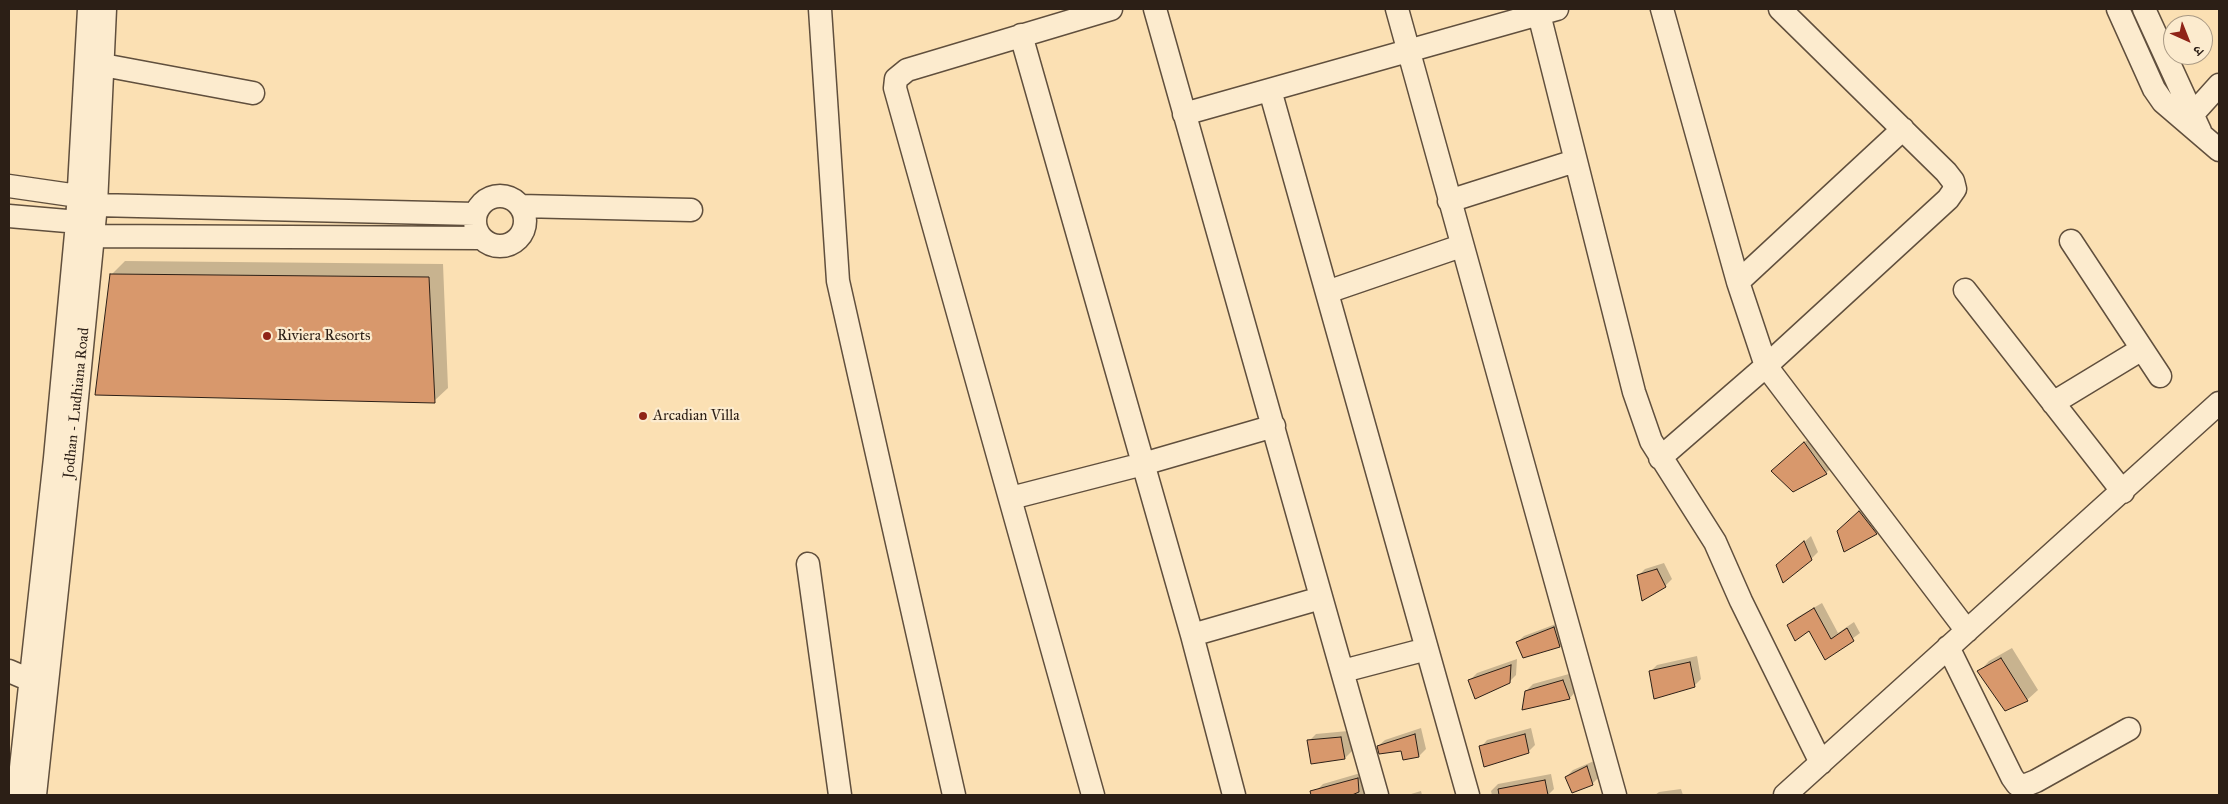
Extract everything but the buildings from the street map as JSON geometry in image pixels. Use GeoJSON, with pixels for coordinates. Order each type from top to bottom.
{"type":"FeatureCollection","features":[{"type":"Feature","properties":{"kind":"street","name":"Jodhan - Ludhiana Road"},"geometry":{"type":"LineString","coordinates":[[18,795],[55,458],[89,214],[89,9]]}},
{"type":"Feature","properties":{"kind":"street","name":"Jodhan - Ludhiana Road"},"geometry":{"type":"LineString","coordinates":[[35,795],[103,65],[105,9]]}},
{"type":"Feature","properties":{"kind":"street"},"geometry":{"type":"LineString","coordinates":[[820,9],[838,280],[954,795]]}},
{"type":"Feature","properties":{"kind":"street"},"geometry":{"type":"LineString","coordinates":[[1093,795],[895,88],[896,78],[907,70],[1111,9]]}},
{"type":"Feature","properties":{"kind":"street"},"geometry":{"type":"LineString","coordinates":[[1155,9],[1377,795]]}},
{"type":"Feature","properties":{"kind":"street"},"geometry":{"type":"LineString","coordinates":[[1397,9],[1410,51],[1461,246],[1615,795]]}},
{"type":"Feature","properties":{"kind":"street"},"geometry":{"type":"LineString","coordinates":[[1662,9],[1738,282],[1766,366],[1966,631]]}},
{"type":"Feature","properties":{"kind":"street"},"geometry":{"type":"LineString","coordinates":[[1660,458],[1766,366],[1948,199],[1955,189],[1953,181],[1946,172],[1780,9]]}},
{"type":"Feature","properties":{"kind":"street"},"geometry":{"type":"LineString","coordinates":[[2197,125],[2173,112],[2154,88],[2120,14],[2144,9],[2197,125],[2219,150]]}},
{"type":"Feature","properties":{"kind":"street"},"geometry":{"type":"LineString","coordinates":[[1184,114],[1548,11],[1575,161],[1634,392],[1651,442],[1715,542],[1741,601],[1821,763]]}},
{"type":"Feature","properties":{"kind":"street"},"geometry":{"type":"LineString","coordinates":[[1021,35],[1192,635],[1234,795]]}},
{"type":"Feature","properties":{"kind":"street"},"geometry":{"type":"LineString","coordinates":[[103,65],[252,93]]}},
{"type":"Feature","properties":{"kind":"street"},"geometry":{"type":"LineString","coordinates":[[2197,125],[2219,85]]}},
{"type":"Feature","properties":{"kind":"street"},"geometry":{"type":"LineString","coordinates":[[1270,90],[1468,795]]}},
{"type":"Feature","properties":{"kind":"street"},"geometry":{"type":"LineString","coordinates":[[1738,282],[1903,129]]}},
{"type":"Feature","properties":{"kind":"street"},"geometry":{"type":"LineString","coordinates":[[1449,201],[1575,161]]}},
{"type":"Feature","properties":{"kind":"street"},"geometry":{"type":"LineString","coordinates":[[9,186],[33,189],[89,214],[249,237],[481,238]]}},
{"type":"Feature","properties":{"kind":"street"},"geometry":{"type":"LineString","coordinates":[[33,189],[19,217],[252,209],[475,214]]}},
{"type":"Feature","properties":{"kind":"street"},"geometry":{"type":"LineString","coordinates":[[499,195],[507,196],[520,206],[525,221],[524,230],[513,243],[496,246],[481,238],[476,231],[475,214],[484,201],[499,195]]}},
{"type":"Feature","properties":{"kind":"street"},"geometry":{"type":"LineString","coordinates":[[520,206],[691,210]]}},
{"type":"Feature","properties":{"kind":"street"},"geometry":{"type":"LineString","coordinates":[[249,237],[252,209]]}},
{"type":"Feature","properties":{"kind":"street"},"geometry":{"type":"LineString","coordinates":[[2071,240],[2160,376]]}},
{"type":"Feature","properties":{"kind":"street"},"geometry":{"type":"LineString","coordinates":[[1327,292],[1461,246]]}},
{"type":"Feature","properties":{"kind":"street"},"geometry":{"type":"LineString","coordinates":[[1965,290],[2123,492]]}},
{"type":"Feature","properties":{"kind":"street"},"geometry":{"type":"LineString","coordinates":[[2053,403],[2142,349]]}},
{"type":"Feature","properties":{"kind":"street"},"geometry":{"type":"LineString","coordinates":[[1785,795],[2123,492],[2219,403]]}},
{"type":"Feature","properties":{"kind":"street"},"geometry":{"type":"LineString","coordinates":[[1011,498],[1143,464],[1274,426]]}},
{"type":"Feature","properties":{"kind":"street"},"geometry":{"type":"LineString","coordinates":[[808,564],[840,795]]}},
{"type":"Feature","properties":{"kind":"street"},"geometry":{"type":"LineString","coordinates":[[1192,635],[1321,598]]}},
{"type":"Feature","properties":{"kind":"street"},"geometry":{"type":"LineString","coordinates":[[1948,647],[2017,784],[2026,785],[2036,781],[2129,729]]}},
{"type":"Feature","properties":{"kind":"street"},"geometry":{"type":"LineString","coordinates":[[1342,671],[1427,649]]}},
{"type":"Feature","properties":{"kind":"street"},"geometry":{"type":"LineString","coordinates":[[9,671],[30,680]]}},
{"type":"Feature","properties":{"kind":"place","name":"Riviera Resorts"},"geometry":{"type":"Point","coordinates":[267,336]}},
{"type":"Feature","properties":{"kind":"place","name":"Arcadian Villa"},"geometry":{"type":"Point","coordinates":[643,416]}}]}
